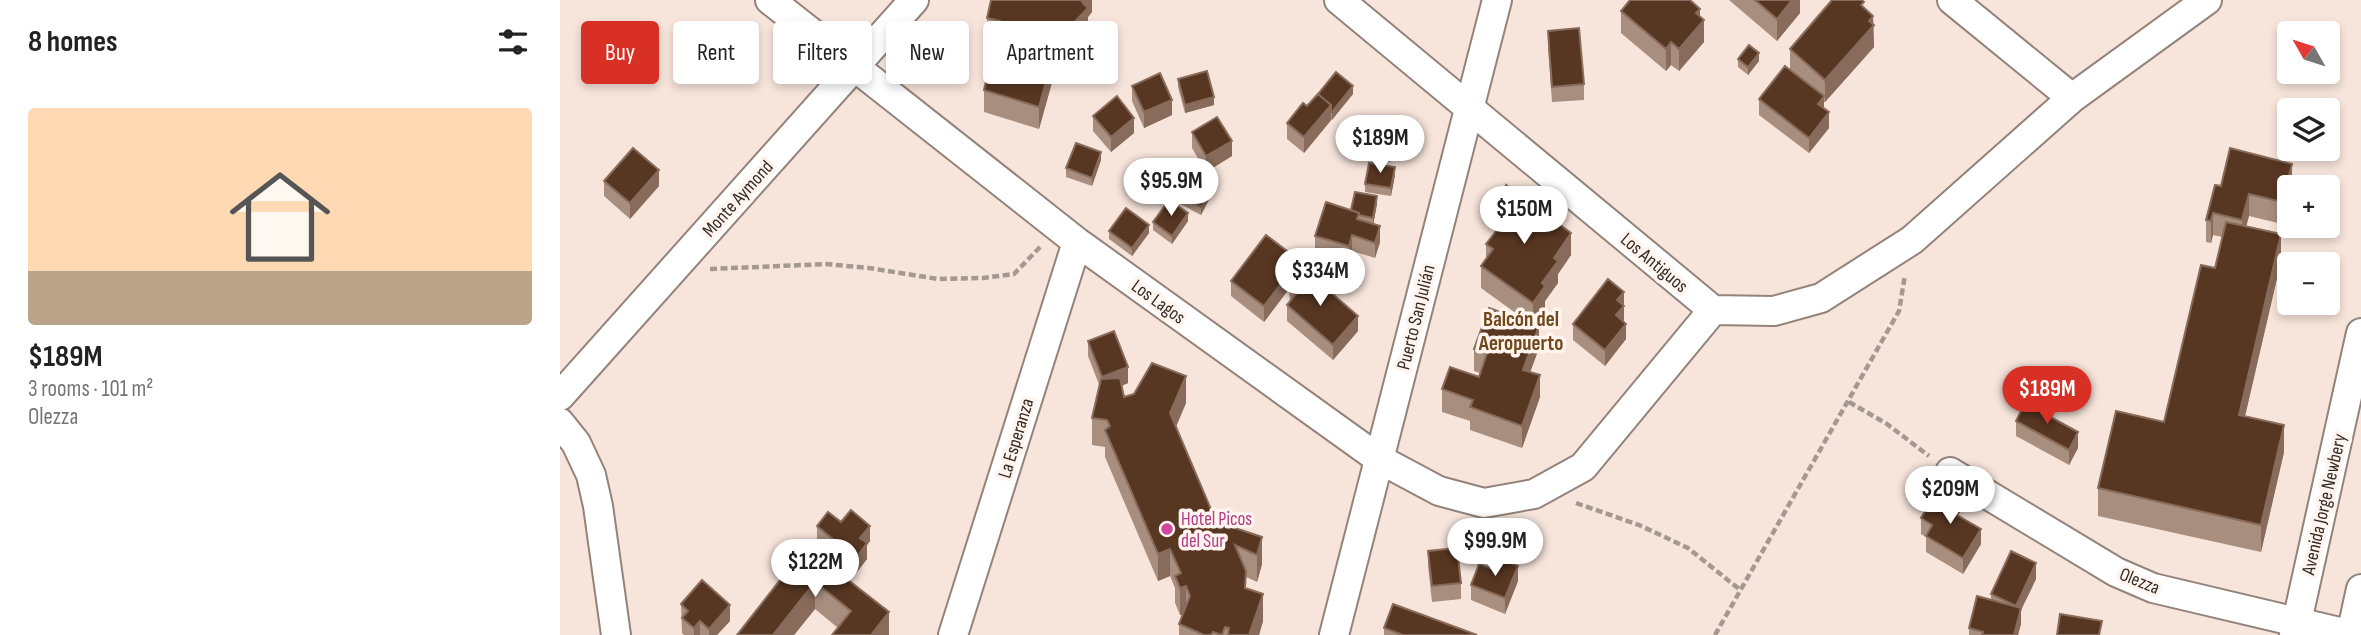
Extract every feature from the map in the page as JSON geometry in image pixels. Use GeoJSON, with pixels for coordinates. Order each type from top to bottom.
{"type":"FeatureCollection","features":[{"type":"Feature","properties":{"kind":"street","name":"Los Lagos"},"geometry":{"type":"LineString","coordinates":[[769,0],[795,21]]}},
{"type":"Feature","properties":{"kind":"street","name":"Monte Aymond"},"geometry":{"type":"LineString","coordinates":[[872,47],[914,0]]}},
{"type":"Feature","properties":{"kind":"street","name":"Los Antiguos"},"geometry":{"type":"LineString","coordinates":[[1339,0],[1713,310]]}},
{"type":"Feature","properties":{"kind":"street","name":"Puerto San Julián"},"geometry":{"type":"LineString","coordinates":[[1334,635],[1497,0]]}},
{"type":"Feature","properties":{"kind":"street"},"geometry":{"type":"LineString","coordinates":[[1952,0],[2072,98]]}},
{"type":"Feature","properties":{"kind":"street"},"geometry":{"type":"LineString","coordinates":[[1713,310],[1774,311],[1821,298],[1912,240],[2072,98],[2207,0]]}},
{"type":"Feature","properties":{"kind":"street","name":"Los Lagos"},"geometry":{"type":"LineString","coordinates":[[872,83],[1068,235],[1379,459],[1439,491],[1484,503],[1534,494],[1583,467],[1713,310]]}},
{"type":"Feature","properties":{"kind":"street","name":"Monte Aymond"},"geometry":{"type":"LineString","coordinates":[[560,396],[839,84]]}},
{"type":"Feature","properties":{"kind":"street","name":"La Esperanza"},"geometry":{"type":"LineString","coordinates":[[953,635],[1068,235]]}},
{"type":"Feature","properties":{"kind":"street","name":"Avenida Jorge Newbery"},"geometry":{"type":"LineString","coordinates":[[2295,629],[2361,333]]}},
{"type":"Feature","properties":{"kind":"street"},"geometry":{"type":"LineString","coordinates":[[560,424],[576,443],[591,475],[598,506],[616,635]]}},
{"type":"Feature","properties":{"kind":"street","name":"Olezza"},"geometry":{"type":"LineString","coordinates":[[1950,472],[2116,572],[2153,588],[2295,629],[2351,635]]}},
{"type":"Feature","properties":{"kind":"street"},"geometry":{"type":"LineString","coordinates":[[2351,635],[2361,589]]}},
{"type":"Feature","properties":{"kind":"path"},"geometry":{"type":"LineString","coordinates":[[672,271],[826,264],[938,279],[983,278],[1014,274],[1068,235]]}},
{"type":"Feature","properties":{"kind":"path"},"geometry":{"type":"LineString","coordinates":[[1715,635],[1899,311],[1912,240]]}},
{"type":"Feature","properties":{"kind":"path"},"geometry":{"type":"LineString","coordinates":[[1849,402],[1888,424],[1950,472]]}},
{"type":"Feature","properties":{"kind":"path"},"geometry":{"type":"LineString","coordinates":[[1534,494],[1586,505],[1688,548],[1740,589]]}},
{"type":"Feature","properties":{"kind":"building"},"geometry":{"type":"Polygon","coordinates":[[[991,0],[1084,0],[1082,2],[1088,8],[1075,21],[1000,21],[987,18],[991,0]]]}},
{"type":"Feature","properties":{"kind":"building"},"geometry":{"type":"Polygon","coordinates":[[[1630,0],[1690,0],[1700,9],[1696,13],[1704,20],[1679,49],[1671,42],[1666,49],[1621,11],[1630,0]]]}},
{"type":"Feature","properties":{"kind":"building"},"geometry":{"type":"Polygon","coordinates":[[[1755,0],[1792,0],[1777,19],[1755,0]]]}},
{"type":"Feature","properties":{"kind":"building"},"geometry":{"type":"Polygon","coordinates":[[[1832,0],[1862,0],[1864,2],[1861,5],[1873,16],[1869,21],[1874,25],[1825,80],[1790,49],[1832,0]]]}},
{"type":"Feature","properties":{"kind":"building"},"geometry":{"type":"Polygon","coordinates":[[[1579,28],[1584,84],[1552,87],[1548,31],[1579,28]]]}},
{"type":"Feature","properties":{"kind":"building"},"geometry":{"type":"Polygon","coordinates":[[[1749,45],[1759,53],[1748,67],[1738,59],[1749,45]]]}},
{"type":"Feature","properties":{"kind":"building"},"geometry":{"type":"Polygon","coordinates":[[[1785,66],[1824,96],[1818,104],[1829,112],[1809,138],[1759,99],[1785,66]]]}},
{"type":"Feature","properties":{"kind":"building"},"geometry":{"type":"Polygon","coordinates":[[[1207,71],[1214,97],[1185,105],[1178,79],[1207,71]]]}},
{"type":"Feature","properties":{"kind":"building"},"geometry":{"type":"Polygon","coordinates":[[[1336,72],[1353,86],[1332,112],[1331,105],[1318,94],[1336,72]]]}},
{"type":"Feature","properties":{"kind":"building"},"geometry":{"type":"Polygon","coordinates":[[[1160,73],[1172,100],[1144,112],[1132,86],[1160,73]]]}},
{"type":"Feature","properties":{"kind":"building"},"geometry":{"type":"Polygon","coordinates":[[[985,84],[1045,84],[1039,107],[984,90],[985,84]]]}},
{"type":"Feature","properties":{"kind":"building"},"geometry":{"type":"Polygon","coordinates":[[[1318,94],[1331,105],[1304,137],[1287,123],[1303,103],[1307,106],[1318,94]]]}},
{"type":"Feature","properties":{"kind":"building"},"geometry":{"type":"Polygon","coordinates":[[[1117,96],[1134,118],[1111,137],[1093,116],[1117,96]]]}},
{"type":"Feature","properties":{"kind":"building"},"geometry":{"type":"Polygon","coordinates":[[[1217,117],[1232,141],[1206,156],[1192,132],[1217,117]]]}},
{"type":"Feature","properties":{"kind":"building"},"geometry":{"type":"Polygon","coordinates":[[[1372,126],[1396,134],[1390,153],[1366,146],[1372,126]]]}},
{"type":"Feature","properties":{"kind":"building"},"geometry":{"type":"Polygon","coordinates":[[[1076,143],[1101,152],[1092,178],[1066,168],[1076,143]]]}},
{"type":"Feature","properties":{"kind":"building"},"geometry":{"type":"Polygon","coordinates":[[[633,148],[659,170],[630,203],[604,181],[633,148]]]}},
{"type":"Feature","properties":{"kind":"building"},"geometry":{"type":"Polygon","coordinates":[[[2230,148],[2292,164],[2289,175],[2277,175],[2277,201],[2249,194],[2242,220],[2213,213],[2211,221],[2206,220],[2215,185],[2221,186],[2230,148]]]}},
{"type":"Feature","properties":{"kind":"building"},"geometry":{"type":"Polygon","coordinates":[[[1369,163],[1395,167],[1391,188],[1365,184],[1369,163]]]}},
{"type":"Feature","properties":{"kind":"building"},"geometry":{"type":"Polygon","coordinates":[[[1191,169],[1214,182],[1201,207],[1177,194],[1191,169]]]}},
{"type":"Feature","properties":{"kind":"building"},"geometry":{"type":"Polygon","coordinates":[[[1506,185],[1571,233],[1554,258],[1558,261],[1542,283],[1545,286],[1533,303],[1481,266],[1493,249],[1486,244],[1500,226],[1497,224],[1506,185]]]}},
{"type":"Feature","properties":{"kind":"building"},"geometry":{"type":"Polygon","coordinates":[[[1355,192],[1377,196],[1373,218],[1351,210],[1355,192]]]}},
{"type":"Feature","properties":{"kind":"building"},"geometry":{"type":"Polygon","coordinates":[[[1169,200],[1188,213],[1172,236],[1153,222],[1169,200]]]}},
{"type":"Feature","properties":{"kind":"building"},"geometry":{"type":"Polygon","coordinates":[[[1326,202],[1359,213],[1357,219],[1380,226],[1375,243],[1352,235],[1349,246],[1315,236],[1326,202]]]}},
{"type":"Feature","properties":{"kind":"building"},"geometry":{"type":"Polygon","coordinates":[[[1126,208],[1149,225],[1132,248],[1109,231],[1126,208]]]}},
{"type":"Feature","properties":{"kind":"building"},"geometry":{"type":"Polygon","coordinates":[[[2226,222],[2277,233],[2277,238],[2280,238],[2239,415],[2284,425],[2261,525],[2098,488],[2116,411],[2164,422],[2201,265],[2215,268],[2226,222]]]}},
{"type":"Feature","properties":{"kind":"building"},"geometry":{"type":"Polygon","coordinates":[[[1266,235],[1299,260],[1264,306],[1231,281],[1266,235]]]}},
{"type":"Feature","properties":{"kind":"building"},"geometry":{"type":"Polygon","coordinates":[[[1304,269],[1358,316],[1333,345],[1287,305],[1297,293],[1289,286],[1304,269]]]}},
{"type":"Feature","properties":{"kind":"building"},"geometry":{"type":"Polygon","coordinates":[[[1608,279],[1624,292],[1617,300],[1624,306],[1616,315],[1626,324],[1605,350],[1573,324],[1608,279]]]}},
{"type":"Feature","properties":{"kind":"building"},"geometry":{"type":"Polygon","coordinates":[[[1489,308],[1539,326],[1523,370],[1540,375],[1522,426],[1470,407],[1473,400],[1442,389],[1450,367],[1479,377],[1487,353],[1474,349],[1489,308]]]}},
{"type":"Feature","properties":{"kind":"building"},"geometry":{"type":"Polygon","coordinates":[[[1114,331],[1128,367],[1102,377],[1088,341],[1114,331]]]}},
{"type":"Feature","properties":{"kind":"building"},"geometry":{"type":"Polygon","coordinates":[[[1152,363],[1186,376],[1170,413],[1213,514],[1218,511],[1223,524],[1262,537],[1257,555],[1235,545],[1246,571],[1245,588],[1263,594],[1249,635],[1228,635],[1229,628],[1225,627],[1222,635],[1213,632],[1211,635],[1204,635],[1179,624],[1190,596],[1186,586],[1180,588],[1175,576],[1181,573],[1170,549],[1158,554],[1105,430],[1110,426],[1107,420],[1092,418],[1101,379],[1120,378],[1124,397],[1134,394],[1152,363]]]}},
{"type":"Feature","properties":{"kind":"building"},"geometry":{"type":"Polygon","coordinates":[[[2025,403],[2078,432],[2069,450],[2016,421],[2025,403]]]}},
{"type":"Feature","properties":{"kind":"building"},"geometry":{"type":"Polygon","coordinates":[[[1936,493],[1962,508],[1957,515],[1981,529],[1963,558],[1926,536],[1932,525],[1921,518],[1936,493]]]}},
{"type":"Feature","properties":{"kind":"building"},"geometry":{"type":"Polygon","coordinates":[[[851,510],[870,526],[860,538],[867,543],[856,558],[817,526],[828,512],[841,522],[851,510]]]}},
{"type":"Feature","properties":{"kind":"building"},"geometry":{"type":"Polygon","coordinates":[[[806,547],[889,612],[871,635],[832,635],[851,611],[815,582],[773,635],[737,635],[806,547]]]}},
{"type":"Feature","properties":{"kind":"building"},"geometry":{"type":"Polygon","coordinates":[[[1457,548],[1461,583],[1432,586],[1428,551],[1457,548]]]}},
{"type":"Feature","properties":{"kind":"building"},"geometry":{"type":"Polygon","coordinates":[[[2011,551],[2036,563],[2016,606],[1991,594],[2011,551]]]}},
{"type":"Feature","properties":{"kind":"building"},"geometry":{"type":"Polygon","coordinates":[[[1498,558],[1518,566],[1505,598],[1471,585],[1479,564],[1493,569],[1498,558]]]}},
{"type":"Feature","properties":{"kind":"building"},"geometry":{"type":"Polygon","coordinates":[[[702,580],[730,605],[709,629],[700,621],[694,628],[682,618],[688,611],[681,604],[702,580]]]}},
{"type":"Feature","properties":{"kind":"building"},"geometry":{"type":"Polygon","coordinates":[[[1977,596],[2021,608],[2014,635],[1982,635],[1983,632],[1969,628],[1977,596]]]}},
{"type":"Feature","properties":{"kind":"building"},"geometry":{"type":"Polygon","coordinates":[[[1393,604],[1477,635],[1403,635],[1384,628],[1393,604]]]}},
{"type":"Feature","properties":{"kind":"building"},"geometry":{"type":"Polygon","coordinates":[[[2060,614],[2102,621],[2099,635],[2057,635],[2060,614]]]}},
{"type":"Feature","properties":{"kind":"place","name":"Hotel Picos del Sur"},"geometry":{"type":"Point","coordinates":[1167,529]}},
{"type":"Feature","properties":{"kind":"district","name":"Balcón del Aeropuerto"},"geometry":{"type":"Point","coordinates":[1521,331]}}]}
